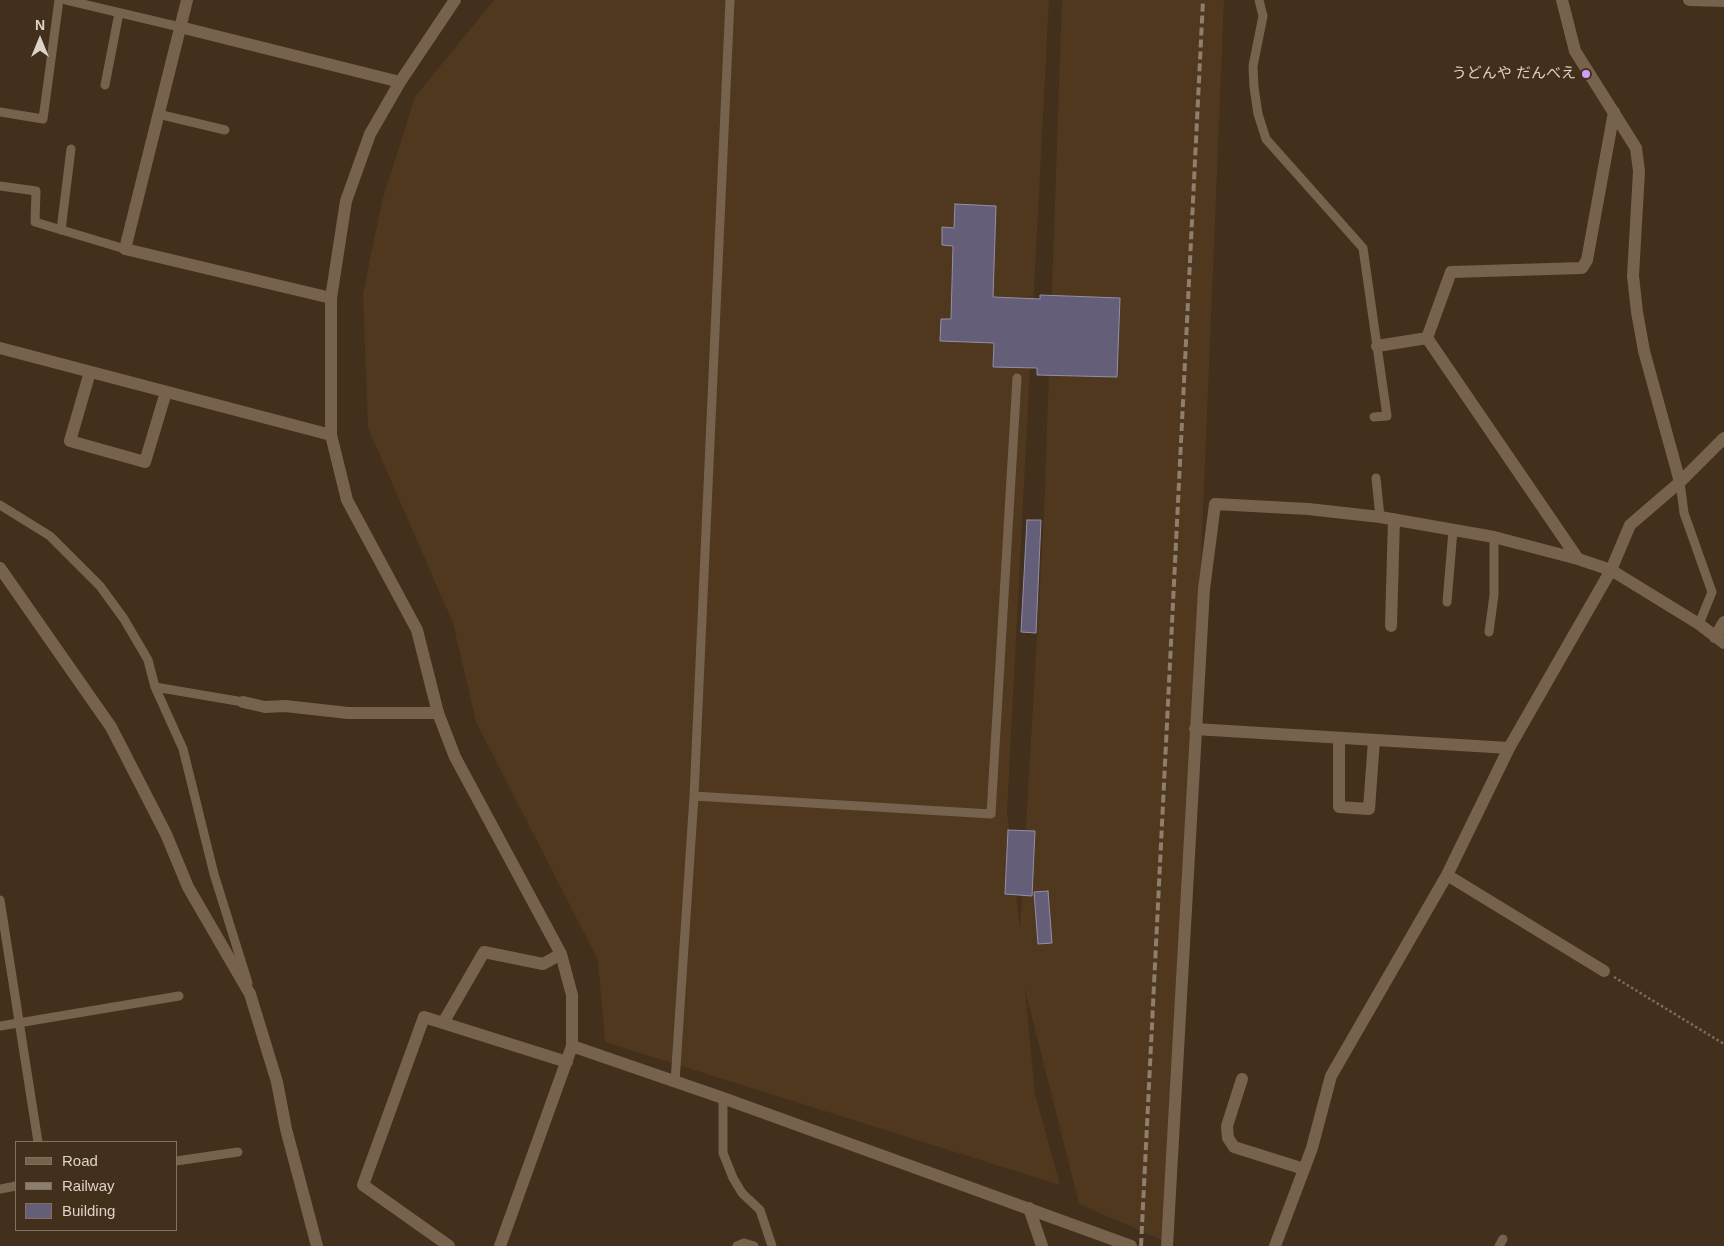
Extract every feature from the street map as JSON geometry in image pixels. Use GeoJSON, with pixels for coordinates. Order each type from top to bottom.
{"type":"FeatureCollection","features":[{"type":"Feature","properties":{"kind":"street"},"geometry":{"type":"LineString","coordinates":[[187,0],[125,250],[331,298]]}},
{"type":"Feature","properties":{"kind":"street"},"geometry":{"type":"LineString","coordinates":[[455,0],[400,82],[370,134],[346,201],[331,298],[331,434],[347,500],[417,630],[438,713],[455,757],[561,954],[572,995],[572,1046],[500,1246]]}},
{"type":"Feature","properties":{"kind":"street"},"geometry":{"type":"LineString","coordinates":[[1562,0],[1575,51],[1636,148],[1639,171],[1633,276],[1637,312],[1644,351],[1680,482]]}},
{"type":"Feature","properties":{"kind":"street"},"geometry":{"type":"LineString","coordinates":[[1689,0],[1724,1]]}},
{"type":"Feature","properties":{"kind":"street"},"geometry":{"type":"LineString","coordinates":[[180,27],[400,82]]}},
{"type":"Feature","properties":{"kind":"street"},"geometry":{"type":"LineString","coordinates":[[1427,338],[1451,272],[1582,268],[1587,260],[1614,112]]}},
{"type":"Feature","properties":{"kind":"street"},"geometry":{"type":"LineString","coordinates":[[1377,346],[1427,338]]}},
{"type":"Feature","properties":{"kind":"street"},"geometry":{"type":"LineString","coordinates":[[1427,338],[1578,559]]}},
{"type":"Feature","properties":{"kind":"street"},"geometry":{"type":"LineString","coordinates":[[0,348],[331,434]]}},
{"type":"Feature","properties":{"kind":"street"},"geometry":{"type":"LineString","coordinates":[[90,372],[70,441],[145,462],[166,392]]}},
{"type":"Feature","properties":{"kind":"street"},"geometry":{"type":"LineString","coordinates":[[1275,1246],[1317,1131],[1331,1076],[1447,876],[1509,748],[1611,570],[1630,525],[1680,482],[1724,438]]}},
{"type":"Feature","properties":{"kind":"street"},"geometry":{"type":"LineString","coordinates":[[1167,1246],[1204,589],[1215,504],[1308,509],[1380,517],[1494,537],[1578,559],[1611,570],[1699,624],[1719,640],[1724,622]]}},
{"type":"Feature","properties":{"kind":"street"},"geometry":{"type":"LineString","coordinates":[[1392,626],[1394,519]]}},
{"type":"Feature","properties":{"kind":"street"},"geometry":{"type":"LineString","coordinates":[[0,568],[111,727],[166,834],[188,887],[250,994],[277,1082],[286,1129],[317,1246]]}},
{"type":"Feature","properties":{"kind":"street"},"geometry":{"type":"LineString","coordinates":[[243,702],[265,707],[285,706],[348,713],[438,713]]}},
{"type":"Feature","properties":{"kind":"street"},"geometry":{"type":"LineString","coordinates":[[1195,729],[1509,748]]}},
{"type":"Feature","properties":{"kind":"street"},"geometry":{"type":"LineString","coordinates":[[1339,738],[1339,807],[1369,809],[1374,740]]}},
{"type":"Feature","properties":{"kind":"street"},"geometry":{"type":"LineString","coordinates":[[1447,876],[1604,971]]}},
{"type":"Feature","properties":{"kind":"street"},"geometry":{"type":"LineString","coordinates":[[443,1023],[484,952],[543,964],[561,954]]}},
{"type":"Feature","properties":{"kind":"street"},"geometry":{"type":"LineString","coordinates":[[449,1246],[363,1185],[424,1017],[567,1062]]}},
{"type":"Feature","properties":{"kind":"street"},"geometry":{"type":"LineString","coordinates":[[572,1046],[723,1098],[1131,1246]]}},
{"type":"Feature","properties":{"kind":"street"},"geometry":{"type":"LineString","coordinates":[[1242,1079],[1227,1126],[1228,1138],[1234,1147],[1304,1170]]}},
{"type":"Feature","properties":{"kind":"street"},"geometry":{"type":"LineString","coordinates":[[1029,1208],[1042,1246]]}},
{"type":"Feature","properties":{"kind":"lane"},"geometry":{"type":"LineString","coordinates":[[0,112],[43,119],[59,0]]}},
{"type":"Feature","properties":{"kind":"lane"},"geometry":{"type":"LineString","coordinates":[[66,0],[93,3],[118,12],[180,27]]}},
{"type":"Feature","properties":{"kind":"lane"},"geometry":{"type":"LineString","coordinates":[[675,1082],[694,796],[730,0]]}},
{"type":"Feature","properties":{"kind":"lane"},"geometry":{"type":"LineString","coordinates":[[1259,0],[1263,16],[1253,66],[1254,87],[1258,114],[1266,139],[1363,248],[1388,416],[1374,417]]}},
{"type":"Feature","properties":{"kind":"lane"},"geometry":{"type":"LineString","coordinates":[[105,85],[118,12]]}},
{"type":"Feature","properties":{"kind":"lane"},"geometry":{"type":"LineString","coordinates":[[158,114],[225,130]]}},
{"type":"Feature","properties":{"kind":"lane"},"geometry":{"type":"LineString","coordinates":[[61,230],[71,149]]}},
{"type":"Feature","properties":{"kind":"lane"},"geometry":{"type":"LineString","coordinates":[[0,186],[36,191],[35,222],[125,250]]}},
{"type":"Feature","properties":{"kind":"lane"},"geometry":{"type":"LineString","coordinates":[[694,796],[991,814],[1017,378]]}},
{"type":"Feature","properties":{"kind":"lane"},"geometry":{"type":"LineString","coordinates":[[1376,478],[1380,517]]}},
{"type":"Feature","properties":{"kind":"lane"},"geometry":{"type":"LineString","coordinates":[[1680,482],[1684,513],[1712,592],[1699,624]]}},
{"type":"Feature","properties":{"kind":"lane"},"geometry":{"type":"LineString","coordinates":[[0,505],[50,536],[100,586],[124,619],[148,660],[155,687],[183,749],[214,874],[236,940],[250,994]]}},
{"type":"Feature","properties":{"kind":"lane"},"geometry":{"type":"LineString","coordinates":[[1447,602],[1453,530]]}},
{"type":"Feature","properties":{"kind":"lane"},"geometry":{"type":"LineString","coordinates":[[1488,632],[1494,595],[1494,537]]}},
{"type":"Feature","properties":{"kind":"lane"},"geometry":{"type":"LineString","coordinates":[[155,687],[243,702]]}},
{"type":"Feature","properties":{"kind":"lane"},"geometry":{"type":"LineString","coordinates":[[0,900],[38,1141]]}},
{"type":"Feature","properties":{"kind":"lane"},"geometry":{"type":"LineString","coordinates":[[0,1026],[179,996]]}},
{"type":"Feature","properties":{"kind":"lane"},"geometry":{"type":"LineString","coordinates":[[723,1098],[723,1153],[733,1178],[742,1193],[760,1210],[772,1246]]}},
{"type":"Feature","properties":{"kind":"lane"},"geometry":{"type":"LineString","coordinates":[[178,1161],[238,1152]]}},
{"type":"Feature","properties":{"kind":"lane"},"geometry":{"type":"LineString","coordinates":[[0,1189],[15,1186]]}},
{"type":"Feature","properties":{"kind":"lane"},"geometry":{"type":"LineString","coordinates":[[738,1246],[744,1243],[754,1246]]}},
{"type":"Feature","properties":{"kind":"path"},"geometry":{"type":"LineString","coordinates":[[1604,971],[1724,1044]]}},
{"type":"Feature","properties":{"kind":"shaded area"},"geometry":{"type":"Polygon","coordinates":[[[494,0],[1049,0],[1007,812],[1020,930],[1044,515],[1062,0],[1224,0],[1173,1245],[1079,1204],[1025,989],[1035,1094],[1060,1185],[605,1042],[598,960],[476,722],[453,623],[368,428],[363,294],[382,201],[415,97],[494,0]]]}},
{"type":"Feature","properties":{"kind":"building"},"geometry":{"type":"Polygon","coordinates":[[[955,204],[996,206],[993,297],[1040,299],[1040,295],[1120,298],[1117,377],[1037,375],[1037,368],[993,367],[994,343],[940,341],[941,319],[951,319],[953,246],[942,245],[942,227],[954,228],[955,204]]]}},
{"type":"Feature","properties":{"kind":"building"},"geometry":{"type":"Polygon","coordinates":[[[1027,520],[1041,520],[1036,633],[1021,632],[1027,520]]]}},
{"type":"Feature","properties":{"kind":"building"},"geometry":{"type":"Polygon","coordinates":[[[1008,830],[1035,831],[1032,896],[1005,894],[1008,830]]]}},
{"type":"Feature","properties":{"kind":"building"},"geometry":{"type":"Polygon","coordinates":[[[1048,891],[1052,943],[1038,944],[1034,892],[1048,891]]]}},
{"type":"Feature","properties":{"kind":"railway"},"geometry":{"type":"LineString","coordinates":[[1141,1246],[1203,0]]}},
{"type":"Feature","properties":{"kind":"place","name":"うどんや だんべえ"},"geometry":{"type":"Point","coordinates":[1586,74]}}]}
